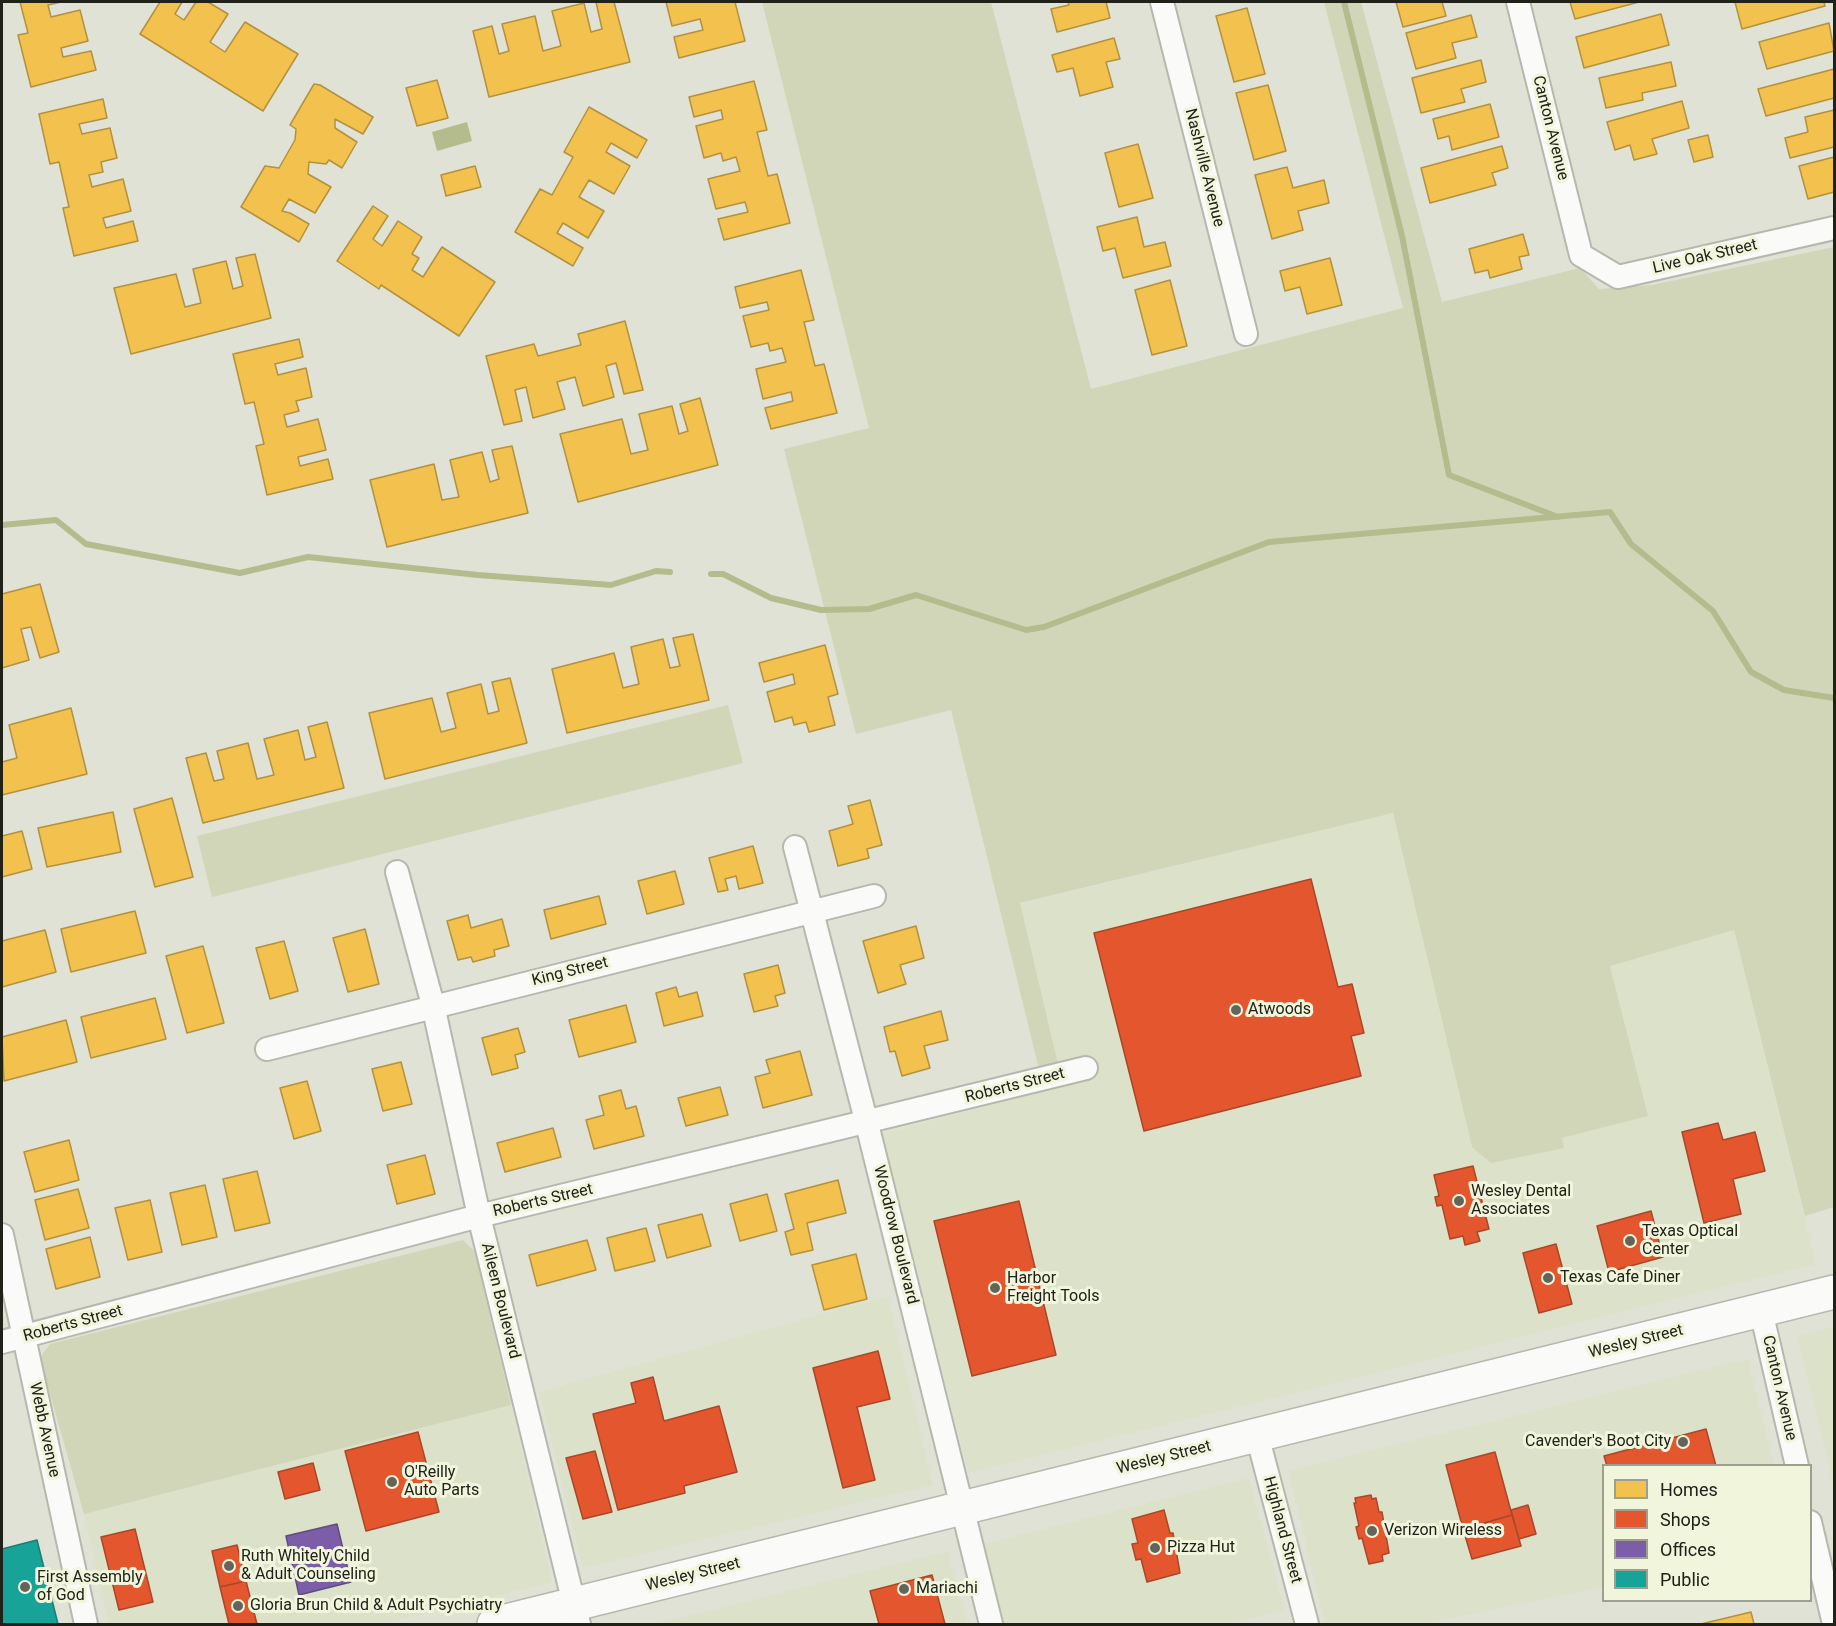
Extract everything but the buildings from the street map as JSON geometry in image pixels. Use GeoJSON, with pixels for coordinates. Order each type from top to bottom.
{"type":"FeatureCollection","features":[{"type":"Feature","properties":{"kind":"main road","name":"Wesley Street"},"geometry":{"type":"LineString","coordinates":[[494,1624],[577,1615],[962,1509],[1834,1292]]}},
{"type":"Feature","properties":{"kind":"street","name":"Nashville Avenue"},"geometry":{"type":"LineString","coordinates":[[1162,2],[1246,334]]}},
{"type":"Feature","properties":{"kind":"street","name":"Canton Avenue"},"geometry":{"type":"LineString","coordinates":[[1518,2],[1581,255]]}},
{"type":"Feature","properties":{"kind":"street","name":"Live Oak Street"},"geometry":{"type":"LineString","coordinates":[[1581,255],[1618,277],[1834,228]]}},
{"type":"Feature","properties":{"kind":"street","name":"Woodrow Boulevard"},"geometry":{"type":"LineString","coordinates":[[795,847],[867,1124],[991,1624]]}},
{"type":"Feature","properties":{"kind":"street","name":"Aileen Boulevard"},"geometry":{"type":"LineString","coordinates":[[398,872],[433,1005],[479,1216],[577,1615]]}},
{"type":"Feature","properties":{"kind":"street","name":"King Street"},"geometry":{"type":"LineString","coordinates":[[267,1049],[433,1005],[874,896]]}},
{"type":"Feature","properties":{"kind":"street","name":"Roberts Street"},"geometry":{"type":"LineString","coordinates":[[2,1342],[479,1216],[867,1124],[1086,1068]]}},
{"type":"Feature","properties":{"kind":"street","name":"Webb Avenue"},"geometry":{"type":"LineString","coordinates":[[2,1235],[86,1624]]}},
{"type":"Feature","properties":{"kind":"street","name":"Canton Avenue"},"geometry":{"type":"LineString","coordinates":[[1761,1311],[1797,1464]]}},
{"type":"Feature","properties":{"kind":"street","name":"Highland Street"},"geometry":{"type":"LineString","coordinates":[[1257,1435],[1307,1624]]}},
{"type":"Feature","properties":{"kind":"street"},"geometry":{"type":"LineString","coordinates":[[1812,1530],[1834,1624]]}},
{"type":"Feature","properties":{"kind":"shaded area"},"geometry":{"type":"Polygon","coordinates":[[[762,2],[991,2],[1091,389],[1403,308],[1324,2],[1361,2],[1442,302],[1580,268],[1599,289],[1652,285],[1834,247],[1834,1207],[1805,1216],[1734,930],[1610,966],[1648,1116],[1562,1138],[1564,1148],[1491,1163],[1472,1147],[1393,813],[1020,903],[1058,1064],[1039,1069],[951,710],[856,734],[784,449],[869,428],[762,2]]]}},
{"type":"Feature","properties":{"kind":"shaded area"},"geometry":{"type":"Polygon","coordinates":[[[467,122],[472,141],[437,151],[432,132],[467,122]]]}},
{"type":"Feature","properties":{"kind":"shaded area"},"geometry":{"type":"Polygon","coordinates":[[[728,705],[743,763],[212,897],[197,836],[728,705]]]}},
{"type":"Feature","properties":{"kind":"shaded area"},"geometry":{"type":"Polygon","coordinates":[[[1393,813],[1472,1147],[1564,1148],[1562,1138],[1648,1116],[1610,966],[1734,930],[1816,1264],[969,1473],[881,1134],[1063,1086],[1020,904],[1393,813]]]}},
{"type":"Feature","properties":{"kind":"shaded area"},"geometry":{"type":"Polygon","coordinates":[[[463,1240],[475,1252],[511,1405],[84,1514],[41,1362],[43,1353],[50,1344],[463,1240]]]}},
{"type":"Feature","properties":{"kind":"shaded area"},"geometry":{"type":"Polygon","coordinates":[[[888,1296],[933,1485],[583,1568],[539,1392],[888,1296]]]}},
{"type":"Feature","properties":{"kind":"shaded area"},"geometry":{"type":"Polygon","coordinates":[[[1834,1327],[1834,1486],[1797,1336],[1834,1327]]]}},
{"type":"Feature","properties":{"kind":"shaded area"},"geometry":{"type":"Polygon","coordinates":[[[1748,1359],[1774,1464],[1602,1464],[1602,1587],[1422,1624],[1325,1624],[1288,1471],[1748,1359]]]}},
{"type":"Feature","properties":{"kind":"shaded area"},"geometry":{"type":"Polygon","coordinates":[[[511,1405],[552,1582],[382,1624],[109,1624],[84,1514],[511,1405]]]}},
{"type":"Feature","properties":{"kind":"shaded area"},"geometry":{"type":"Polygon","coordinates":[[[1249,1478],[1285,1610],[1229,1624],[1004,1624],[984,1544],[1249,1478]]]}},
{"type":"Feature","properties":{"kind":"shaded area"},"geometry":{"type":"Polygon","coordinates":[[[948,1551],[967,1624],[651,1624],[693,1615],[948,1551]]]}},
{"type":"Feature","properties":{"kind":"waterway"},"geometry":{"type":"LineString","coordinates":[[1344,2],[1402,236],[1449,475],[1558,517]]}},
{"type":"Feature","properties":{"kind":"waterway"},"geometry":{"type":"LineString","coordinates":[[711,574],[723,574],[771,598],[821,610],[869,609],[916,595],[1026,630],[1044,627],[1269,542],[1610,512],[1631,544],[1713,611],[1751,672],[1784,690],[1834,698]]}},
{"type":"Feature","properties":{"kind":"waterway"},"geometry":{"type":"LineString","coordinates":[[2,525],[56,520],[86,544],[240,573],[308,557],[478,575],[611,585],[656,571],[670,572]]}},
{"type":"Feature","properties":{"kind":"place","name":"Atwoods"},"geometry":{"type":"Point","coordinates":[1236,1010]}},
{"type":"Feature","properties":{"kind":"place","name":"Wesley Dental Associates"},"geometry":{"type":"Point","coordinates":[1459,1201]}},
{"type":"Feature","properties":{"kind":"place","name":"Texas Optical Center"},"geometry":{"type":"Point","coordinates":[1630,1241]}},
{"type":"Feature","properties":{"kind":"place","name":"Texas Cafe Diner"},"geometry":{"type":"Point","coordinates":[1548,1278]}},
{"type":"Feature","properties":{"kind":"place","name":"Harbor Freight Tools"},"geometry":{"type":"Point","coordinates":[995,1288]}},
{"type":"Feature","properties":{"kind":"place","name":"Cavender's Boot City"},"geometry":{"type":"Point","coordinates":[1683,1442]}},
{"type":"Feature","properties":{"kind":"place","name":"O'Reilly Auto Parts"},"geometry":{"type":"Point","coordinates":[392,1482]}},
{"type":"Feature","properties":{"kind":"place","name":"Verizon Wireless"},"geometry":{"type":"Point","coordinates":[1372,1531]}},
{"type":"Feature","properties":{"kind":"place","name":"Pizza Hut"},"geometry":{"type":"Point","coordinates":[1155,1548]}},
{"type":"Feature","properties":{"kind":"place","name":"Ruth Whitely Child & Adult Counseling"},"geometry":{"type":"Point","coordinates":[229,1566]}},
{"type":"Feature","properties":{"kind":"place","name":"First Assembly of God"},"geometry":{"type":"Point","coordinates":[25,1587]}},
{"type":"Feature","properties":{"kind":"place","name":"Mariachi"},"geometry":{"type":"Point","coordinates":[904,1589]}},
{"type":"Feature","properties":{"kind":"place","name":"Gloria Brun Child & Adult Psychiatry"},"geometry":{"type":"Point","coordinates":[238,1606]}}]}
